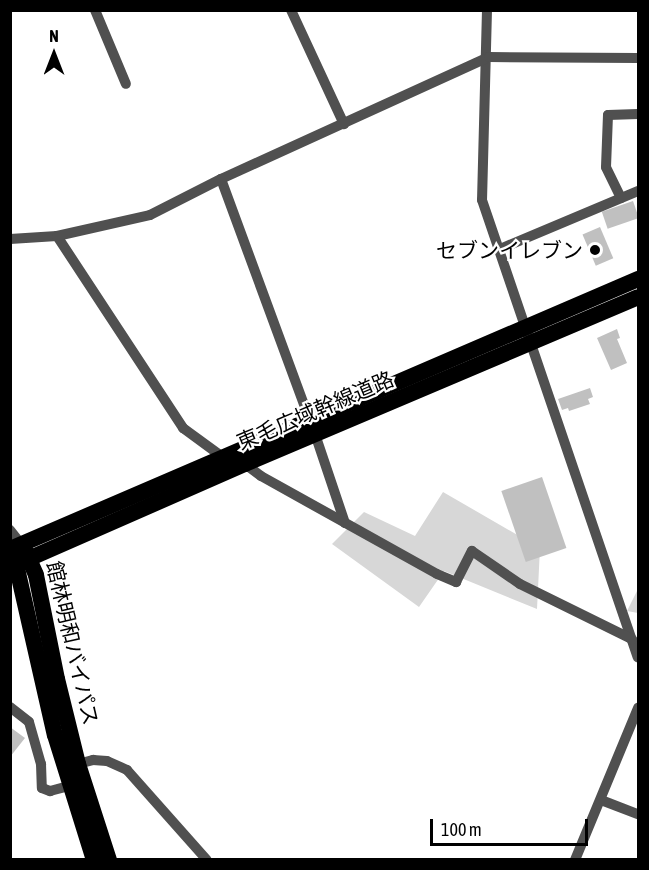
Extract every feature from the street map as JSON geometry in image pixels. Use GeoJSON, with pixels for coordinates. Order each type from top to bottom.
{"type":"FeatureCollection","features":[{"type":"Feature","properties":{"kind":"highway","name":"東毛広域幹線道路"},"geometry":{"type":"LineString","coordinates":[[18,556],[245,464],[313,427],[526,326],[639,279]]}},
{"type":"Feature","properties":{"kind":"highway","name":"東毛広域幹線道路"},"geometry":{"type":"LineString","coordinates":[[18,556],[224,458],[313,427],[532,342],[639,297]]}},
{"type":"Feature","properties":{"kind":"highway","name":"館林明和バイパス"},"geometry":{"type":"LineString","coordinates":[[18,556],[78,764],[109,860]]}},
{"type":"Feature","properties":{"kind":"highway","name":"館林明和バイパス"},"geometry":{"type":"LineString","coordinates":[[18,556],[41,681],[69,786],[94,860]]}},
{"type":"Feature","properties":{"kind":"street"},"geometry":{"type":"LineString","coordinates":[[95,10],[126,84]]}},
{"type":"Feature","properties":{"kind":"street"},"geometry":{"type":"LineString","coordinates":[[291,10],[344,124]]}},
{"type":"Feature","properties":{"kind":"street"},"geometry":{"type":"LineString","coordinates":[[487,10],[482,200],[639,657]]}},
{"type":"Feature","properties":{"kind":"street"},"geometry":{"type":"LineString","coordinates":[[10,239],[57,236],[150,215],[221,179],[486,58],[639,58]]}},
{"type":"Feature","properties":{"kind":"street"},"geometry":{"type":"LineString","coordinates":[[621,198],[606,167],[608,115],[639,114]]}},
{"type":"Feature","properties":{"kind":"street"},"geometry":{"type":"LineString","coordinates":[[221,179],[313,427],[345,523]]}},
{"type":"Feature","properties":{"kind":"street"},"geometry":{"type":"LineString","coordinates":[[500,249],[639,191]]}},
{"type":"Feature","properties":{"kind":"street"},"geometry":{"type":"LineString","coordinates":[[57,236],[183,428],[224,458]]}},
{"type":"Feature","properties":{"kind":"street"},"geometry":{"type":"LineString","coordinates":[[245,464],[261,476],[345,523],[456,582],[472,551],[520,584],[632,639]]}},
{"type":"Feature","properties":{"kind":"street"},"geometry":{"type":"LineString","coordinates":[[10,530],[18,556]]}},
{"type":"Feature","properties":{"kind":"street"},"geometry":{"type":"LineString","coordinates":[[10,707],[29,722],[41,764],[42,788],[50,791],[69,786]]}},
{"type":"Feature","properties":{"kind":"street"},"geometry":{"type":"LineString","coordinates":[[575,860],[639,708]]}},
{"type":"Feature","properties":{"kind":"street"},"geometry":{"type":"LineString","coordinates":[[78,764],[93,760],[107,761],[127,770],[207,860]]}},
{"type":"Feature","properties":{"kind":"street"},"geometry":{"type":"LineString","coordinates":[[601,800],[639,814]]}},
{"type":"Feature","properties":{"kind":"shaded area"},"geometry":{"type":"Polygon","coordinates":[[[443,492],[540,548],[537,609],[444,571],[419,607],[332,544],[364,512],[415,536],[443,492]]]}},
{"type":"Feature","properties":{"kind":"shaded area"},"geometry":{"type":"Polygon","coordinates":[[[638,589],[638,613],[627,611],[638,589]]]}},
{"type":"Feature","properties":{"kind":"building"},"geometry":{"type":"Polygon","coordinates":[[[633,201],[638,218],[608,229],[602,212],[633,201]]]}},
{"type":"Feature","properties":{"kind":"building"},"geometry":{"type":"Polygon","coordinates":[[[600,227],[613,258],[596,266],[583,234],[600,227]]]}},
{"type":"Feature","properties":{"kind":"building"},"geometry":{"type":"Polygon","coordinates":[[[617,329],[620,338],[617,339],[627,363],[611,370],[597,338],[617,329]]]}},
{"type":"Feature","properties":{"kind":"building"},"geometry":{"type":"Polygon","coordinates":[[[590,388],[593,397],[588,399],[590,404],[569,411],[568,408],[562,410],[558,399],[590,388]]]}},
{"type":"Feature","properties":{"kind":"building"},"geometry":{"type":"Polygon","coordinates":[[[542,477],[566,548],[526,562],[501,491],[542,477]]]}},
{"type":"Feature","properties":{"kind":"building"},"geometry":{"type":"Polygon","coordinates":[[[10,727],[25,738],[10,757],[10,727]]]}},
{"type":"Feature","properties":{"kind":"place","name":"セブンイレブン"},"geometry":{"type":"Point","coordinates":[595,250]}}]}
